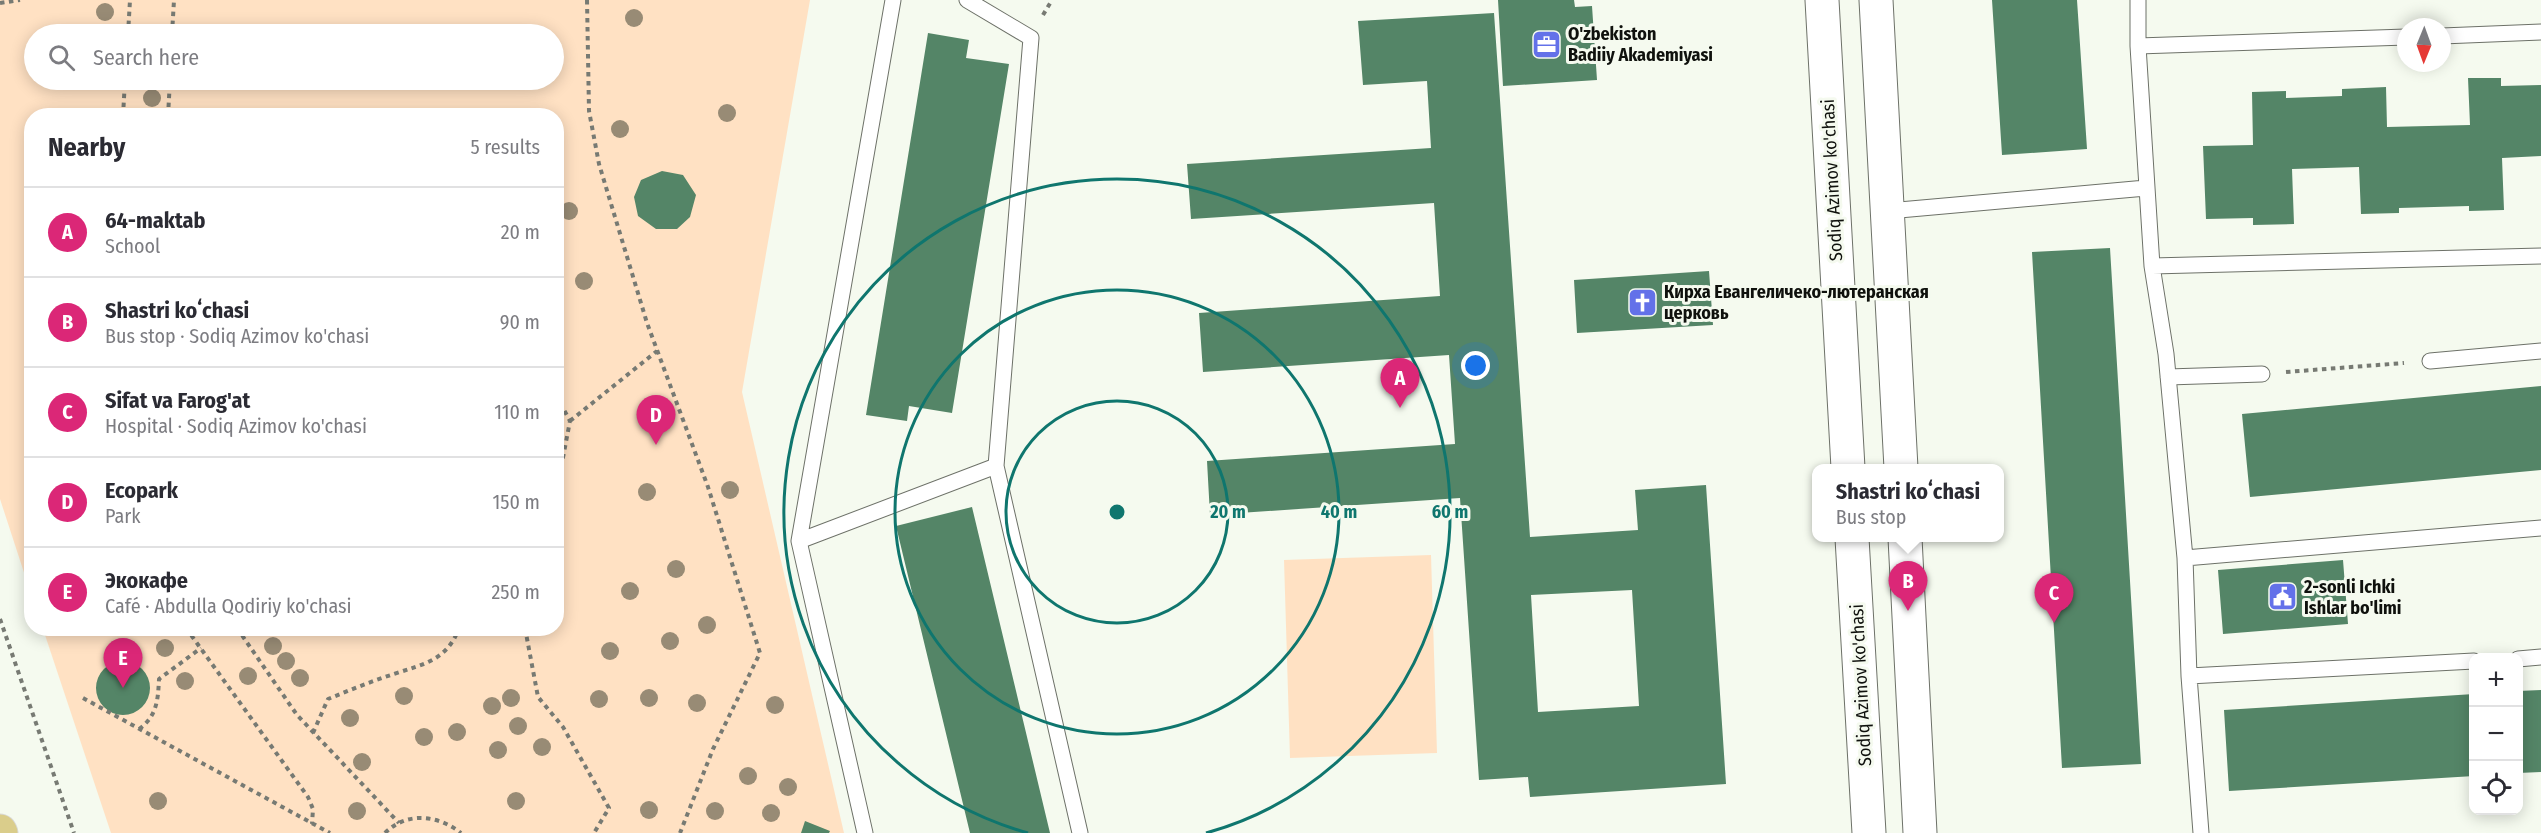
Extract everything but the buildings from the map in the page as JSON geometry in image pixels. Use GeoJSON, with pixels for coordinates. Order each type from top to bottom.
{"type":"FeatureCollection","features":[{"type":"Feature","properties":{"kind":"main road","name":"Sodiq Azimov ko'chasi"},"geometry":{"type":"LineString","coordinates":[[1822,0],[1848,464]]}},
{"type":"Feature","properties":{"kind":"main road"},"geometry":{"type":"LineString","coordinates":[[1876,0],[1901,464]]}},
{"type":"Feature","properties":{"kind":"main road","name":"Sodiq Azimov ko'chasi"},"geometry":{"type":"LineString","coordinates":[[1852,542],[1869,833]]}},
{"type":"Feature","properties":{"kind":"main road"},"geometry":{"type":"LineString","coordinates":[[1905,542],[1920,833]]}},
{"type":"Feature","properties":{"kind":"lane"},"geometry":{"type":"LineString","coordinates":[[865,833],[799,541],[893,0]]}},
{"type":"Feature","properties":{"kind":"lane"},"geometry":{"type":"LineString","coordinates":[[968,0],[1031,38],[996,466],[1080,833]]}},
{"type":"Feature","properties":{"kind":"lane"},"geometry":{"type":"LineString","coordinates":[[2138,0],[2138,46],[2146,188],[2152,266],[2168,377],[2185,558],[2189,676],[2201,833]]}},
{"type":"Feature","properties":{"kind":"lane"},"geometry":{"type":"LineString","coordinates":[[2451,36],[2541,32]]}},
{"type":"Feature","properties":{"kind":"lane"},"geometry":{"type":"LineString","coordinates":[[2138,46],[2397,37]]}},
{"type":"Feature","properties":{"kind":"lane"},"geometry":{"type":"LineString","coordinates":[[1888,211],[2146,188]]}},
{"type":"Feature","properties":{"kind":"lane"},"geometry":{"type":"LineString","coordinates":[[2152,266],[2541,256]]}},
{"type":"Feature","properties":{"kind":"lane"},"geometry":{"type":"LineString","coordinates":[[2430,361],[2541,351]]}},
{"type":"Feature","properties":{"kind":"lane"},"geometry":{"type":"LineString","coordinates":[[2168,377],[2262,374]]}},
{"type":"Feature","properties":{"kind":"lane"},"geometry":{"type":"LineString","coordinates":[[799,541],[996,466]]}},
{"type":"Feature","properties":{"kind":"lane"},"geometry":{"type":"LineString","coordinates":[[2185,558],[2541,528]]}},
{"type":"Feature","properties":{"kind":"lane"},"geometry":{"type":"LineString","coordinates":[[2523,658],[2541,657]]}},
{"type":"Feature","properties":{"kind":"lane"},"geometry":{"type":"LineString","coordinates":[[2189,676],[2469,661]]}},
{"type":"Feature","properties":{"kind":"path"},"geometry":{"type":"LineString","coordinates":[[0,3],[20,0]]}},
{"type":"Feature","properties":{"kind":"path"},"geometry":{"type":"LineString","coordinates":[[129,24],[130,0]]}},
{"type":"Feature","properties":{"kind":"path"},"geometry":{"type":"LineString","coordinates":[[173,24],[174,0]]}},
{"type":"Feature","properties":{"kind":"path"},"geometry":{"type":"LineString","coordinates":[[587,0],[589,111],[599,164],[657,351],[708,487],[760,653],[713,748],[680,833]]}},
{"type":"Feature","properties":{"kind":"path"},"geometry":{"type":"LineString","coordinates":[[123,108],[124,90]]}},
{"type":"Feature","properties":{"kind":"path"},"geometry":{"type":"LineString","coordinates":[[168,108],[169,90]]}},
{"type":"Feature","properties":{"kind":"path"},"geometry":{"type":"LineString","coordinates":[[570,421],[657,351]]}},
{"type":"Feature","properties":{"kind":"path"},"geometry":{"type":"LineString","coordinates":[[2262,374],[2430,361]]}},
{"type":"Feature","properties":{"kind":"path"},"geometry":{"type":"LineString","coordinates":[[564,410],[570,421],[564,452]]}},
{"type":"Feature","properties":{"kind":"path"},"geometry":{"type":"LineString","coordinates":[[0,619],[74,833]]}},
{"type":"Feature","properties":{"kind":"path"},"geometry":{"type":"LineString","coordinates":[[192,636],[308,797],[313,809],[312,824]]}},
{"type":"Feature","properties":{"kind":"path"},"geometry":{"type":"LineString","coordinates":[[243,636],[297,715],[399,823]]}},
{"type":"Feature","properties":{"kind":"path"},"geometry":{"type":"LineString","coordinates":[[313,733],[328,699],[393,674],[425,665],[441,655],[456,636]]}},
{"type":"Feature","properties":{"kind":"path"},"geometry":{"type":"LineString","coordinates":[[526,636],[538,698],[563,727],[609,808],[594,833]]}},
{"type":"Feature","properties":{"kind":"path"},"geometry":{"type":"LineString","coordinates":[[139,729],[152,718],[157,706],[159,679],[201,648]]}},
{"type":"Feature","properties":{"kind":"path"},"geometry":{"type":"LineString","coordinates":[[83,698],[327,832]]}},
{"type":"Feature","properties":{"kind":"path"},"geometry":{"type":"LineString","coordinates":[[385,833],[399,823],[415,818],[431,818],[447,823],[461,833]]}},
{"type":"Feature","properties":{"kind":"shaded area"},"geometry":{"type":"Polygon","coordinates":[[[0,0],[810,0],[742,392],[844,833],[111,833],[45,636],[564,636],[564,108],[24,108],[24,573],[0,499],[0,0]]]}},
{"type":"Feature","properties":{"kind":"shaded area"},"geometry":{"type":"Polygon","coordinates":[[[1431,555],[1437,753],[1290,758],[1284,560],[1431,555]]]}},
{"type":"Feature","properties":{"kind":"place","name":"O'zbekiston Badiiy Akademiyasi"},"geometry":{"type":"Point","coordinates":[1547,44]}},
{"type":"Feature","properties":{"kind":"place","name":"Кирха Евангеличеко-лютеранская церковь"},"geometry":{"type":"Point","coordinates":[1643,302]}},
{"type":"Feature","properties":{"kind":"place","name":"64-maktab"},"geometry":{"type":"Point","coordinates":[1400,408]}},
{"type":"Feature","properties":{"kind":"place","name":"Ecopark"},"geometry":{"type":"Point","coordinates":[656,445]}},
{"type":"Feature","properties":{"kind":"place","name":"2-sonli Ichki Ishlar bo'limi"},"geometry":{"type":"Point","coordinates":[2283,597]}},
{"type":"Feature","properties":{"kind":"place","name":"Shastri koʻchasi"},"geometry":{"type":"Point","coordinates":[1908,611]}},
{"type":"Feature","properties":{"kind":"place","name":"Sifat va Farog'at"},"geometry":{"type":"Point","coordinates":[2054,623]}},
{"type":"Feature","properties":{"kind":"place","name":"Экокафе"},"geometry":{"type":"Point","coordinates":[123,688]}}]}
